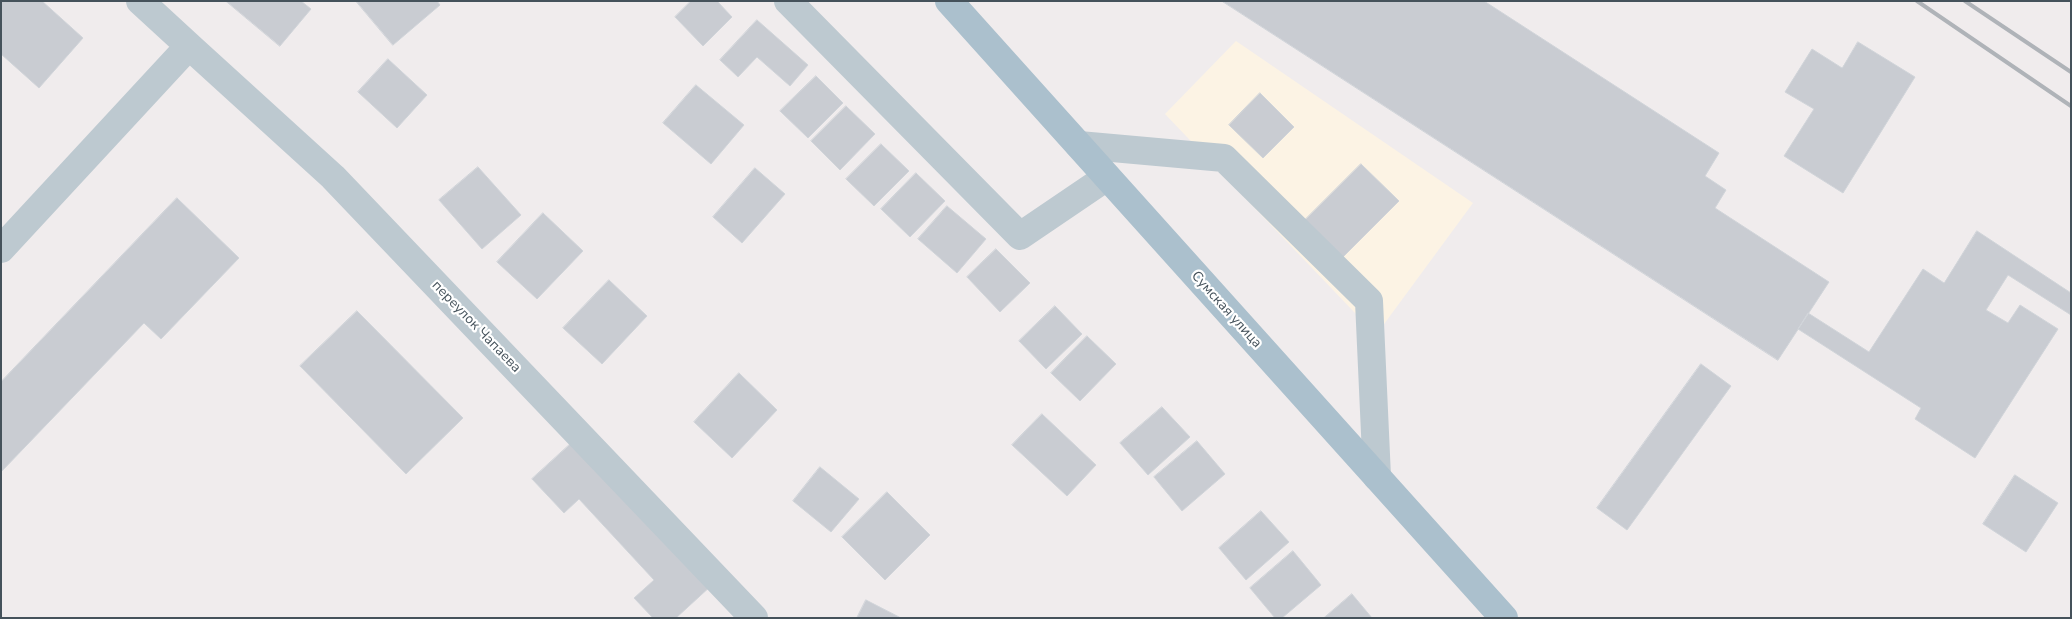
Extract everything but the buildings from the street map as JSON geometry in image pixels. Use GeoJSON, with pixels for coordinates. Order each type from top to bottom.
{"type":"FeatureCollection","features":[{"type":"Feature","properties":{"kind":"main road","name":"Сумская улица"},"geometry":{"type":"LineString","coordinates":[[949,1],[1504,618]]}},
{"type":"Feature","properties":{"kind":"street","name":"переулок Чапаева"},"geometry":{"type":"LineString","coordinates":[[140,1],[333,178],[754,618]]}},
{"type":"Feature","properties":{"kind":"street"},"geometry":{"type":"LineString","coordinates":[[788,1],[1020,236],[1107,176]]}},
{"type":"Feature","properties":{"kind":"street"},"geometry":{"type":"LineString","coordinates":[[1,249],[188,46]]}},
{"type":"Feature","properties":{"kind":"street"},"geometry":{"type":"LineString","coordinates":[[1078,145],[1224,158],[1369,301],[1376,477]]}},
{"type":"Feature","properties":{"kind":"shaded area"},"geometry":{"type":"Polygon","coordinates":[[[1236,41],[1473,203],[1376,335],[1165,114],[1236,41]]]}},
{"type":"Feature","properties":{"kind":"railway"},"geometry":{"type":"LineString","coordinates":[[1917,1],[2071,106]]}},
{"type":"Feature","properties":{"kind":"railway"},"geometry":{"type":"LineString","coordinates":[[1965,1],[2071,72]]}}]}
